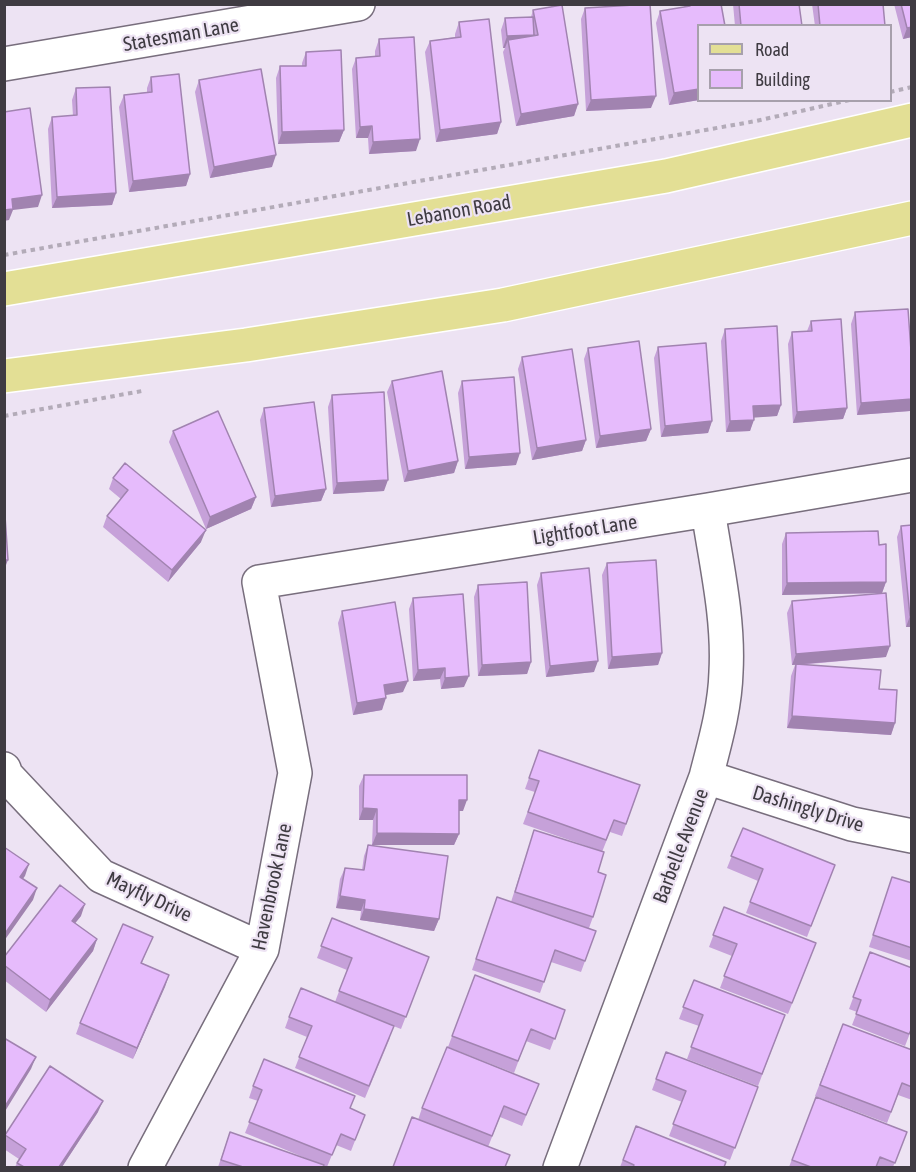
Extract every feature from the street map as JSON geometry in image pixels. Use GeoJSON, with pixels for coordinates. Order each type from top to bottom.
{"type":"FeatureCollection","features":[{"type":"Feature","properties":{"kind":"main road","name":"Lebanon Road"},"geometry":{"type":"LineString","coordinates":[[4,289],[666,176],[912,120]]}},
{"type":"Feature","properties":{"kind":"main road"},"geometry":{"type":"LineString","coordinates":[[4,376],[246,345],[503,305],[912,218]]}},
{"type":"Feature","properties":{"kind":"street","name":"Statesman Lane"},"geometry":{"type":"LineString","coordinates":[[4,64],[358,4]]}},
{"type":"Feature","properties":{"kind":"street","name":"Lightfoot Lane"},"geometry":{"type":"LineString","coordinates":[[259,582],[912,476]]}},
{"type":"Feature","properties":{"kind":"street","name":"Barbelle Avenue"},"geometry":{"type":"LineString","coordinates":[[560,1167],[706,777],[722,715],[726,672],[726,627],[708,510]]}},
{"type":"Feature","properties":{"kind":"street","name":"Havenbrook Lane"},"geometry":{"type":"LineString","coordinates":[[146,1167],[262,949],[295,772],[259,582]]}},
{"type":"Feature","properties":{"kind":"street","name":"Mayfly Drive"},"geometry":{"type":"LineString","coordinates":[[4,770],[6,775],[101,876],[262,949]]}},
{"type":"Feature","properties":{"kind":"street","name":"Dashingly Drive"},"geometry":{"type":"LineString","coordinates":[[706,777],[852,824],[912,836]]}},
{"type":"Feature","properties":{"kind":"path"},"geometry":{"type":"LineString","coordinates":[[892,92],[912,87]]}},
{"type":"Feature","properties":{"kind":"path"},"geometry":{"type":"LineString","coordinates":[[4,255],[756,121],[841,102]]}},
{"type":"Feature","properties":{"kind":"building"},"geometry":{"type":"Polygon","coordinates":[[[650,4],[656,96],[591,100],[585,8],[650,4]]]}},
{"type":"Feature","properties":{"kind":"building"},"geometry":{"type":"Polygon","coordinates":[[[690,4],[721,4],[725,24],[697,24],[697,89],[674,93],[660,11],[690,6],[690,4]]]}},
{"type":"Feature","properties":{"kind":"building"},"geometry":{"type":"Polygon","coordinates":[[[739,4],[799,4],[802,24],[741,24],[739,4]]]}},
{"type":"Feature","properties":{"kind":"building"},"geometry":{"type":"Polygon","coordinates":[[[818,4],[883,4],[885,24],[820,24],[818,4]]]}},
{"type":"Feature","properties":{"kind":"building"},"geometry":{"type":"Polygon","coordinates":[[[901,4],[912,4],[912,27],[907,28],[901,4]]]}},
{"type":"Feature","properties":{"kind":"building"},"geometry":{"type":"Polygon","coordinates":[[[562,5],[578,104],[521,114],[508,40],[538,35],[533,10],[562,5]]]}},
{"type":"Feature","properties":{"kind":"building"},"geometry":{"type":"Polygon","coordinates":[[[533,17],[534,35],[507,36],[505,18],[533,17]]]}},
{"type":"Feature","properties":{"kind":"building"},"geometry":{"type":"Polygon","coordinates":[[[489,19],[501,122],[440,130],[430,41],[461,37],[459,22],[489,19]]]}},
{"type":"Feature","properties":{"kind":"building"},"geometry":{"type":"Polygon","coordinates":[[[414,37],[420,139],[373,142],[372,126],[360,127],[356,58],[380,56],[379,39],[414,37]]]}},
{"type":"Feature","properties":{"kind":"building"},"geometry":{"type":"Polygon","coordinates":[[[341,50],[344,130],[282,132],[280,66],[306,66],[306,52],[341,50]]]}},
{"type":"Feature","properties":{"kind":"building"},"geometry":{"type":"Polygon","coordinates":[[[261,69],[276,155],[214,167],[199,80],[261,69]]]}},
{"type":"Feature","properties":{"kind":"building"},"geometry":{"type":"Polygon","coordinates":[[[179,74],[190,174],[133,181],[124,95],[152,92],[151,77],[179,74]]]}},
{"type":"Feature","properties":{"kind":"building"},"geometry":{"type":"Polygon","coordinates":[[[110,87],[116,193],[57,197],[52,117],[77,115],[76,88],[110,87]]]}},
{"type":"Feature","properties":{"kind":"building"},"geometry":{"type":"Polygon","coordinates":[[[30,108],[42,195],[12,199],[13,209],[4,210],[4,112],[30,108]]]}},
{"type":"Feature","properties":{"kind":"building"},"geometry":{"type":"Polygon","coordinates":[[[908,309],[912,399],[861,403],[855,312],[908,309]]]}},
{"type":"Feature","properties":{"kind":"building"},"geometry":{"type":"Polygon","coordinates":[[[841,319],[847,408],[797,412],[792,332],[812,331],[811,321],[841,319]]]}},
{"type":"Feature","properties":{"kind":"building"},"geometry":{"type":"Polygon","coordinates":[[[777,326],[781,405],[753,406],[754,420],[730,421],[725,329],[777,326]]]}},
{"type":"Feature","properties":{"kind":"building"},"geometry":{"type":"Polygon","coordinates":[[[639,341],[651,429],[600,436],[588,348],[639,341]]]}},
{"type":"Feature","properties":{"kind":"building"},"geometry":{"type":"Polygon","coordinates":[[[706,343],[712,421],[665,426],[658,347],[706,343]]]}},
{"type":"Feature","properties":{"kind":"building"},"geometry":{"type":"Polygon","coordinates":[[[572,349],[586,440],[537,448],[522,357],[572,349]]]}},
{"type":"Feature","properties":{"kind":"building"},"geometry":{"type":"Polygon","coordinates":[[[442,371],[458,461],[408,471],[392,381],[442,371]]]}},
{"type":"Feature","properties":{"kind":"building"},"geometry":{"type":"Polygon","coordinates":[[[514,377],[520,453],[469,457],[462,381],[514,377]]]}},
{"type":"Feature","properties":{"kind":"building"},"geometry":{"type":"Polygon","coordinates":[[[384,392],[388,480],[337,483],[332,395],[384,392]]]}},
{"type":"Feature","properties":{"kind":"building"},"geometry":{"type":"Polygon","coordinates":[[[314,402],[326,489],[275,496],[264,408],[314,402]]]}},
{"type":"Feature","properties":{"kind":"building"},"geometry":{"type":"Polygon","coordinates":[[[218,411],[256,497],[210,517],[173,431],[218,411]]]}},
{"type":"Feature","properties":{"kind":"building"},"geometry":{"type":"Polygon","coordinates":[[[125,463],[206,530],[172,570],[107,516],[128,490],[113,478],[125,463]]]}},
{"type":"Feature","properties":{"kind":"building"},"geometry":{"type":"Polygon","coordinates":[[[4,501],[8,560],[4,560],[4,501]]]}},
{"type":"Feature","properties":{"kind":"building"},"geometry":{"type":"Polygon","coordinates":[[[912,525],[912,615],[910,616],[901,526],[912,525]]]}},
{"type":"Feature","properties":{"kind":"building"},"geometry":{"type":"Polygon","coordinates":[[[878,531],[879,545],[886,544],[886,582],[787,583],[786,533],[878,531]]]}},
{"type":"Feature","properties":{"kind":"building"},"geometry":{"type":"Polygon","coordinates":[[[656,560],[662,653],[612,657],[607,563],[656,560]]]}},
{"type":"Feature","properties":{"kind":"building"},"geometry":{"type":"Polygon","coordinates":[[[589,568],[598,661],[550,666],[541,573],[589,568]]]}},
{"type":"Feature","properties":{"kind":"building"},"geometry":{"type":"Polygon","coordinates":[[[527,582],[531,662],[482,665],[478,585],[527,582]]]}},
{"type":"Feature","properties":{"kind":"building"},"geometry":{"type":"Polygon","coordinates":[[[886,593],[890,646],[796,654],[792,601],[886,593]]]}},
{"type":"Feature","properties":{"kind":"building"},"geometry":{"type":"Polygon","coordinates":[[[463,594],[469,676],[445,678],[445,668],[418,670],[413,598],[463,594]]]}},
{"type":"Feature","properties":{"kind":"building"},"geometry":{"type":"Polygon","coordinates":[[[395,602],[408,681],[384,685],[386,698],[357,703],[342,611],[395,602]]]}},
{"type":"Feature","properties":{"kind":"building"},"geometry":{"type":"Polygon","coordinates":[[[796,664],[881,670],[879,689],[897,690],[895,723],[792,716],[796,664]]]}},
{"type":"Feature","properties":{"kind":"building"},"geometry":{"type":"Polygon","coordinates":[[[539,750],[640,785],[626,824],[614,820],[606,840],[528,812],[539,781],[529,778],[539,750]]]}},
{"type":"Feature","properties":{"kind":"building"},"geometry":{"type":"Polygon","coordinates":[[[364,775],[467,775],[467,800],[459,800],[459,834],[377,833],[377,809],[363,808],[364,775]]]}},
{"type":"Feature","properties":{"kind":"building"},"geometry":{"type":"Polygon","coordinates":[[[743,828],[835,865],[811,926],[750,902],[763,869],[731,856],[743,828]]]}},
{"type":"Feature","properties":{"kind":"building"},"geometry":{"type":"Polygon","coordinates":[[[534,830],[604,852],[598,872],[606,875],[593,917],[515,892],[534,830]]]}},
{"type":"Feature","properties":{"kind":"building"},"geometry":{"type":"Polygon","coordinates":[[[368,845],[448,856],[439,919],[364,909],[365,900],[340,896],[345,868],[364,870],[368,845]]]}},
{"type":"Feature","properties":{"kind":"building"},"geometry":{"type":"Polygon","coordinates":[[[4,847],[29,864],[20,877],[37,888],[4,935],[4,847]]]}},
{"type":"Feature","properties":{"kind":"building"},"geometry":{"type":"Polygon","coordinates":[[[892,877],[912,883],[912,948],[873,935],[892,877]]]}},
{"type":"Feature","properties":{"kind":"building"},"geometry":{"type":"Polygon","coordinates":[[[60,885],[85,904],[72,921],[97,939],[50,1000],[4,965],[4,957],[60,885]]]}},
{"type":"Feature","properties":{"kind":"building"},"geometry":{"type":"Polygon","coordinates":[[[497,897],[596,931],[585,961],[555,950],[544,982],[476,959],[497,897]]]}},
{"type":"Feature","properties":{"kind":"building"},"geometry":{"type":"Polygon","coordinates":[[[724,907],[816,943],[792,1003],[724,976],[737,944],[713,935],[724,907]]]}},
{"type":"Feature","properties":{"kind":"building"},"geometry":{"type":"Polygon","coordinates":[[[332,918],[429,957],[406,1017],[339,991],[352,958],[321,946],[332,918]]]}},
{"type":"Feature","properties":{"kind":"building"},"geometry":{"type":"Polygon","coordinates":[[[123,924],[153,937],[141,963],[169,975],[137,1048],[80,1023],[123,924]]]}},
{"type":"Feature","properties":{"kind":"building"},"geometry":{"type":"Polygon","coordinates":[[[870,952],[912,968],[912,1028],[909,1034],[856,1014],[861,1000],[853,997],[870,952]]]}},
{"type":"Feature","properties":{"kind":"building"},"geometry":{"type":"Polygon","coordinates":[[[475,975],[565,1010],[555,1039],[531,1029],[518,1061],[452,1036],[475,975]]]}},
{"type":"Feature","properties":{"kind":"building"},"geometry":{"type":"Polygon","coordinates":[[[694,980],[785,1015],[762,1074],[691,1047],[703,1015],[683,1007],[694,980]]]}},
{"type":"Feature","properties":{"kind":"building"},"geometry":{"type":"Polygon","coordinates":[[[301,988],[394,1026],[369,1086],[299,1057],[312,1026],[289,1017],[301,988]]]}},
{"type":"Feature","properties":{"kind":"building"},"geometry":{"type":"Polygon","coordinates":[[[843,1024],[912,1050],[912,1087],[902,1083],[891,1112],[820,1085],[843,1024]]]}},
{"type":"Feature","properties":{"kind":"building"},"geometry":{"type":"Polygon","coordinates":[[[4,1038],[36,1057],[4,1108],[4,1038]]]}},
{"type":"Feature","properties":{"kind":"building"},"geometry":{"type":"Polygon","coordinates":[[[447,1047],[539,1084],[526,1115],[504,1106],[492,1136],[422,1108],[447,1047]]]}},
{"type":"Feature","properties":{"kind":"building"},"geometry":{"type":"Polygon","coordinates":[[[666,1052],[758,1087],[735,1148],[673,1124],[686,1091],[656,1079],[666,1052]]]}},
{"type":"Feature","properties":{"kind":"building"},"geometry":{"type":"Polygon","coordinates":[[[264,1059],[355,1096],[350,1108],[365,1115],[355,1140],[341,1134],[332,1155],[249,1122],[262,1090],[253,1086],[264,1059]]]}},
{"type":"Feature","properties":{"kind":"building"},"geometry":{"type":"Polygon","coordinates":[[[50,1066],[103,1101],[59,1167],[24,1167],[17,1163],[26,1149],[5,1135],[50,1066]]]}},
{"type":"Feature","properties":{"kind":"building"},"geometry":{"type":"Polygon","coordinates":[[[816,1097],[907,1132],[895,1163],[880,1157],[876,1167],[811,1167],[792,1160],[816,1097]]]}},
{"type":"Feature","properties":{"kind":"building"},"geometry":{"type":"Polygon","coordinates":[[[412,1117],[510,1155],[505,1167],[393,1167],[412,1117]]]}},
{"type":"Feature","properties":{"kind":"building"},"geometry":{"type":"Polygon","coordinates":[[[636,1126],[726,1162],[724,1167],[633,1167],[634,1165],[623,1160],[636,1126]]]}},
{"type":"Feature","properties":{"kind":"building"},"geometry":{"type":"Polygon","coordinates":[[[230,1132],[324,1165],[323,1167],[243,1167],[221,1160],[230,1132]]]}}]}
